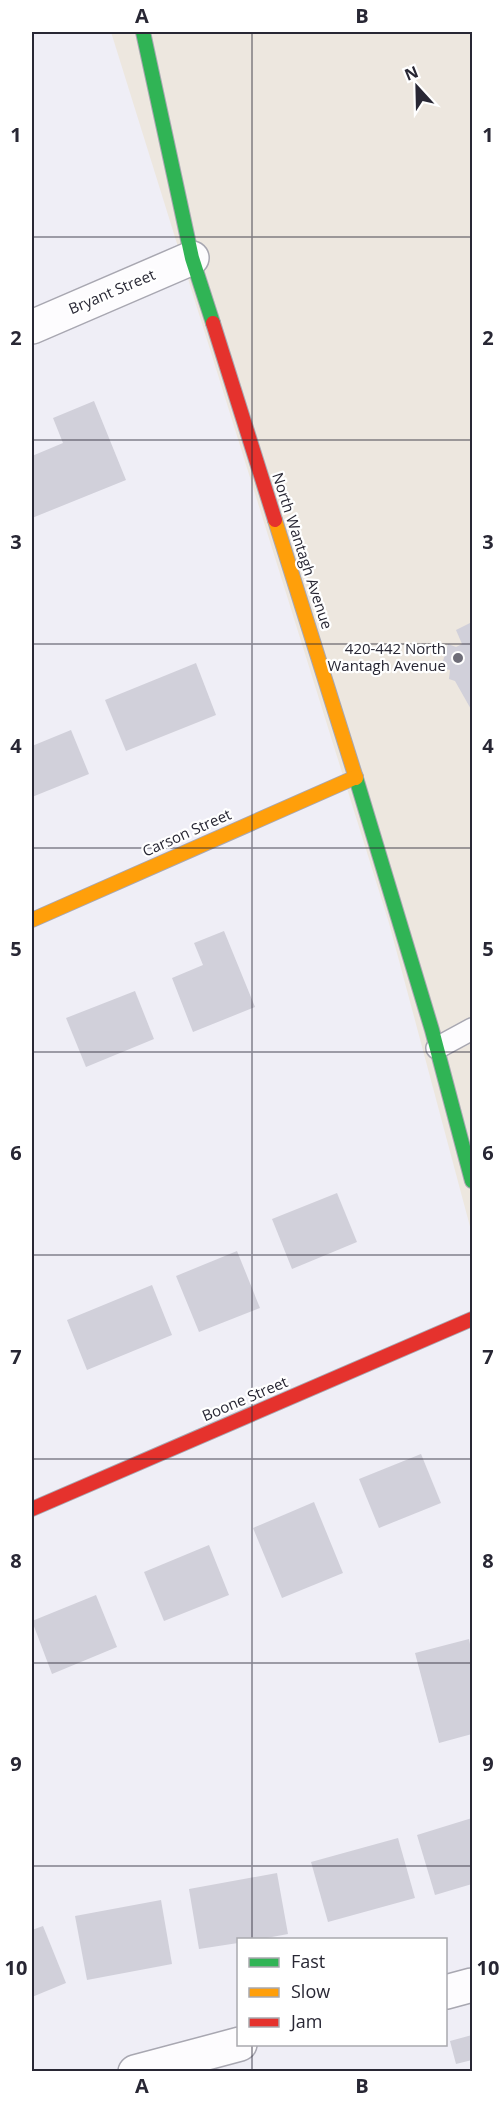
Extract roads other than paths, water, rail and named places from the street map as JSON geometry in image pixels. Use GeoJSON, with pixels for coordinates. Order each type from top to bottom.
{"type":"FeatureCollection","features":[{"type":"Feature","properties":{"kind":"main road","name":"North Wantagh Avenue"},"geometry":{"type":"LineString","coordinates":[[143,32],[192,258],[356,777],[436,1048],[472,1181]]}},
{"type":"Feature","properties":{"kind":"main road","name":"Carson Street"},"geometry":{"type":"LineString","coordinates":[[32,920],[356,777]]}},
{"type":"Feature","properties":{"kind":"main road","name":"Boone Street"},"geometry":{"type":"LineString","coordinates":[[32,1509],[472,1319]]}},
{"type":"Feature","properties":{"kind":"street","name":"Bryant Street"},"geometry":{"type":"LineString","coordinates":[[32,327],[192,258]]}},
{"type":"Feature","properties":{"kind":"street"},"geometry":{"type":"LineString","coordinates":[[447,1992],[472,1985]]}},
{"type":"Feature","properties":{"kind":"street"},"geometry":{"type":"LineString","coordinates":[[135,2072],[237,2045]]}},
{"type":"Feature","properties":{"kind":"lane"},"geometry":{"type":"LineString","coordinates":[[436,1048],[472,1029]]}},
{"type":"Feature","properties":{"kind":"place","name":"420-442 North Wantagh Avenue"},"geometry":{"type":"Point","coordinates":[458,658]}}]}
